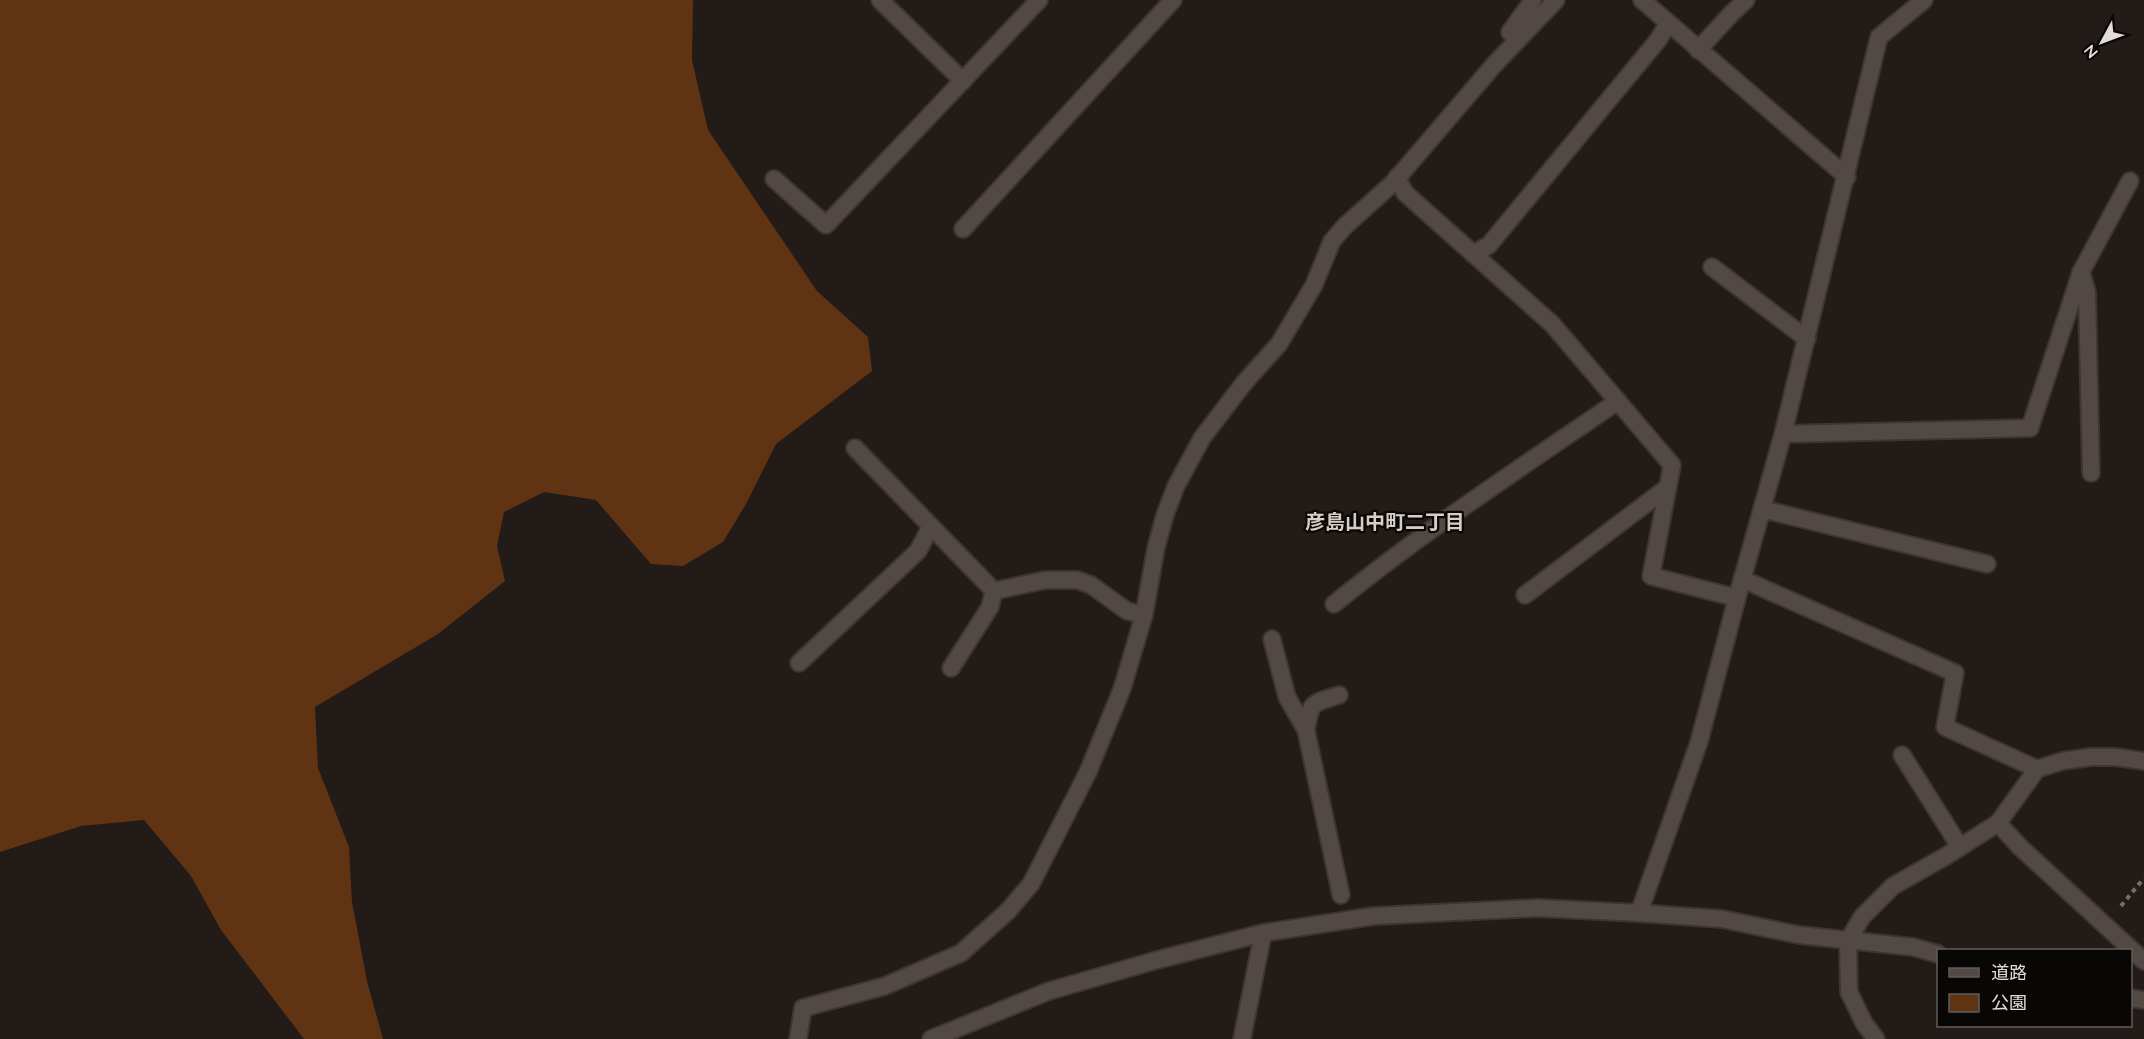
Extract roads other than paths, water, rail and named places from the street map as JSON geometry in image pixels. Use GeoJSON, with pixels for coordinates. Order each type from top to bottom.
{"type":"FeatureCollection","features":[{"type":"Feature","properties":{"kind":"street"},"geometry":{"type":"LineString","coordinates":[[880,0],[963,81]]}},
{"type":"Feature","properties":{"kind":"street"},"geometry":{"type":"LineString","coordinates":[[774,179],[826,225],[1039,0]]}},
{"type":"Feature","properties":{"kind":"street"},"geometry":{"type":"LineString","coordinates":[[963,229],[1173,0]]}},
{"type":"Feature","properties":{"kind":"street"},"geometry":{"type":"LineString","coordinates":[[1518,39],[1510,32],[1533,0]]}},
{"type":"Feature","properties":{"kind":"street"},"geometry":{"type":"LineString","coordinates":[[798,1039],[803,1008],[885,986],[961,953],[1008,910],[1031,884],[1088,772],[1122,689],[1144,615],[1156,548],[1165,516],[1176,486],[1202,438],[1244,383],[1279,344],[1314,285],[1332,241],[1397,177],[1518,39],[1556,0]]}},
{"type":"Feature","properties":{"kind":"street"},"geometry":{"type":"LineString","coordinates":[[1698,50],[1746,0]]}},
{"type":"Feature","properties":{"kind":"street"},"geometry":{"type":"LineString","coordinates":[[1639,913],[1699,742],[1783,434],[1879,37],[1924,0]]}},
{"type":"Feature","properties":{"kind":"street"},"geometry":{"type":"LineString","coordinates":[[1644,1],[1846,177]]}},
{"type":"Feature","properties":{"kind":"street"},"geometry":{"type":"LineString","coordinates":[[1473,254],[1489,245],[1658,40],[1668,24]]}},
{"type":"Feature","properties":{"kind":"street"},"geometry":{"type":"LineString","coordinates":[[1397,177],[1405,193],[1552,324],[1672,465],[1651,576],[1737,598]]}},
{"type":"Feature","properties":{"kind":"street"},"geometry":{"type":"LineString","coordinates":[[1783,434],[2030,428],[2081,272],[2130,181]]}},
{"type":"Feature","properties":{"kind":"street"},"geometry":{"type":"LineString","coordinates":[[1712,267],[1807,339]]}},
{"type":"Feature","properties":{"kind":"street"},"geometry":{"type":"LineString","coordinates":[[2081,272],[2087,292],[2091,473]]}},
{"type":"Feature","properties":{"kind":"street"},"geometry":{"type":"LineString","coordinates":[[1334,604],[1382,565],[1453,513],[1618,401]]}},
{"type":"Feature","properties":{"kind":"street"},"geometry":{"type":"LineString","coordinates":[[855,448],[994,591]]}},
{"type":"Feature","properties":{"kind":"street"},"geometry":{"type":"LineString","coordinates":[[1525,595],[1668,487]]}},
{"type":"Feature","properties":{"kind":"street"},"geometry":{"type":"LineString","coordinates":[[1762,508],[1987,564]]}},
{"type":"Feature","properties":{"kind":"street"},"geometry":{"type":"LineString","coordinates":[[799,663],[918,551],[930,526]]}},
{"type":"Feature","properties":{"kind":"street"},"geometry":{"type":"LineString","coordinates":[[1742,579],[1955,673],[1945,727],[2037,769]]}},
{"type":"Feature","properties":{"kind":"street"},"geometry":{"type":"LineString","coordinates":[[994,591],[1045,580],[1077,580],[1091,585],[1127,611],[1144,615]]}},
{"type":"Feature","properties":{"kind":"street"},"geometry":{"type":"LineString","coordinates":[[951,668],[990,607],[994,591]]}},
{"type":"Feature","properties":{"kind":"street"},"geometry":{"type":"LineString","coordinates":[[1272,639],[1287,697],[1306,730],[1341,895]]}},
{"type":"Feature","properties":{"kind":"street"},"geometry":{"type":"LineString","coordinates":[[1306,730],[1310,708],[1316,702],[1339,696]]}},
{"type":"Feature","properties":{"kind":"street"},"geometry":{"type":"LineString","coordinates":[[1902,755],[1960,847]]}},
{"type":"Feature","properties":{"kind":"street"},"geometry":{"type":"LineString","coordinates":[[1876,1039],[1864,1023],[1849,993],[1848,941],[1862,917],[1893,886],[1998,823],[2037,769],[2062,761],[2091,757],[2115,757],[2144,761]]}},
{"type":"Feature","properties":{"kind":"street"},"geometry":{"type":"LineString","coordinates":[[1998,823],[2020,847],[2131,949]]}},
{"type":"Feature","properties":{"kind":"street"},"geometry":{"type":"LineString","coordinates":[[931,1039],[1049,991],[1157,960],[1263,933],[1374,916],[1538,908],[1639,913],[1722,919],[1799,935],[1913,947],[1937,954]]}},
{"type":"Feature","properties":{"kind":"street"},"geometry":{"type":"LineString","coordinates":[[1242,1039],[1263,933]]}},
{"type":"Feature","properties":{"kind":"street"},"geometry":{"type":"LineString","coordinates":[[2132,950],[2144,961]]}},
{"type":"Feature","properties":{"kind":"district","name":"彦島山中町二丁目"},"geometry":{"type":"Point","coordinates":[1385,522]}}]}
